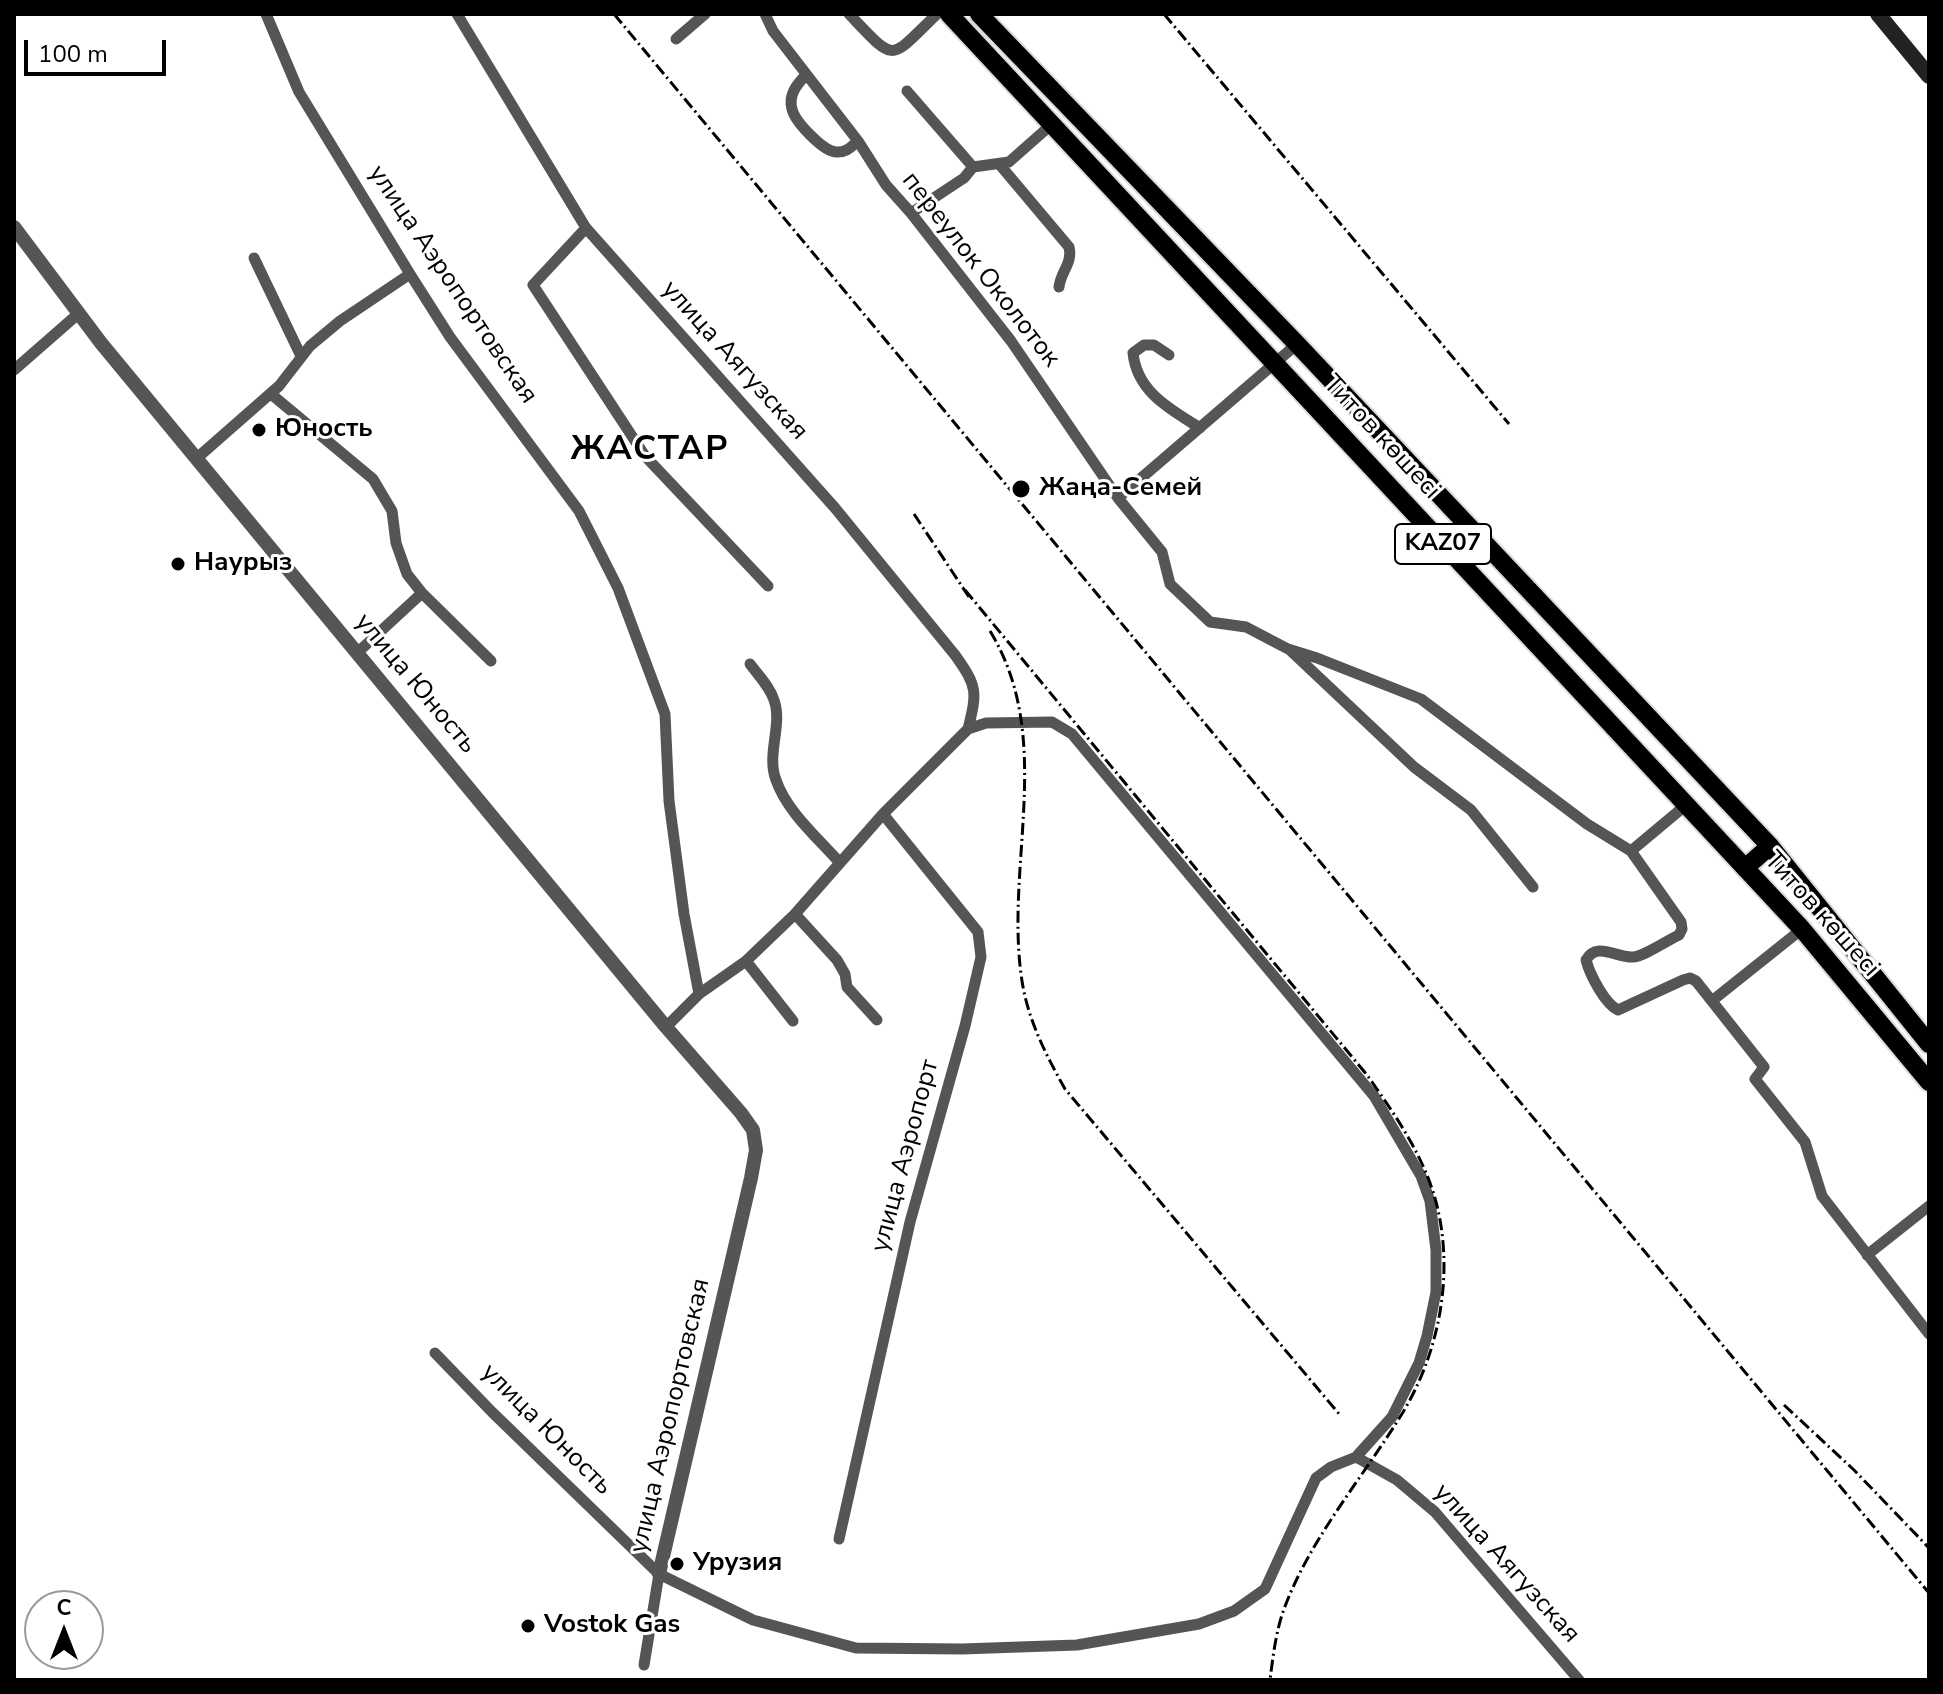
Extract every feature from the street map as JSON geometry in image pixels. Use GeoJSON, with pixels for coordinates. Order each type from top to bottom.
{"type":"FeatureCollection","features":[{"type":"Feature","properties":{"kind":"main road","name":"Титов көшесі"},"geometry":{"type":"LineString","coordinates":[[949,14],[1802,929],[1929,1082]]}},
{"type":"Feature","properties":{"kind":"main road","name":"Титов көшесі"},"geometry":{"type":"LineString","coordinates":[[979,14],[1297,344],[1770,846],[1929,1044]]}},
{"type":"Feature","properties":{"kind":"main road"},"geometry":{"type":"LineString","coordinates":[[1878,14],[1929,76]]}},
{"type":"Feature","properties":{"kind":"main road"},"geometry":{"type":"LineString","coordinates":[[1745,868],[1770,846]]}},
{"type":"Feature","properties":{"kind":"street","name":"улица Аэропортовская"},"geometry":{"type":"LineString","coordinates":[[266,14],[299,92],[410,274],[450,337],[579,511],[618,588],[665,714],[669,801],[684,914],[699,994]]}},
{"type":"Feature","properties":{"kind":"street","name":"улица Аягузская"},"geometry":{"type":"LineString","coordinates":[[457,14],[586,228],[835,508],[955,655],[972,679],[974,689],[975,699],[968,729]]}},
{"type":"Feature","properties":{"kind":"street"},"geometry":{"type":"LineString","coordinates":[[676,39],[705,14]]}},
{"type":"Feature","properties":{"kind":"street","name":"переулок Околоток"},"geometry":{"type":"LineString","coordinates":[[765,14],[773,31],[858,141],[886,185],[1011,341],[1118,498],[1162,552],[1170,584],[1210,622],[1246,627],[1288,649]]}},
{"type":"Feature","properties":{"kind":"street"},"geometry":{"type":"LineString","coordinates":[[849,14],[884,50],[893,52],[901,48],[928,17]]}},
{"type":"Feature","properties":{"kind":"street"},"geometry":{"type":"LineString","coordinates":[[806,75],[795,86],[792,108],[803,127],[825,149],[835,152],[845,152],[858,141]]}},
{"type":"Feature","properties":{"kind":"street"},"geometry":{"type":"LineString","coordinates":[[907,91],[973,167]]}},
{"type":"Feature","properties":{"kind":"street"},"geometry":{"type":"LineString","coordinates":[[911,213],[964,178],[973,167],[1009,162],[1052,124]]}},
{"type":"Feature","properties":{"kind":"street"},"geometry":{"type":"LineString","coordinates":[[1000,165],[1069,247],[1071,255],[1068,266],[1060,276],[1059,287]]}},
{"type":"Feature","properties":{"kind":"street","name":"улица Юность"},"geometry":{"type":"LineString","coordinates":[[14,227],[78,314],[666,1027],[741,1113],[753,1130],[756,1150],[751,1178]]}},
{"type":"Feature","properties":{"kind":"street"},"geometry":{"type":"LineString","coordinates":[[586,228],[533,285],[645,456],[768,586]]}},
{"type":"Feature","properties":{"kind":"street"},"geometry":{"type":"LineString","coordinates":[[254,258],[301,356]]}},
{"type":"Feature","properties":{"kind":"street"},"geometry":{"type":"LineString","coordinates":[[197,458],[271,394],[301,356],[340,321],[410,274]]}},
{"type":"Feature","properties":{"kind":"street"},"geometry":{"type":"LineString","coordinates":[[14,370],[78,314]]}},
{"type":"Feature","properties":{"kind":"street"},"geometry":{"type":"LineString","coordinates":[[1118,498],[1297,344]]}},
{"type":"Feature","properties":{"kind":"street"},"geometry":{"type":"LineString","coordinates":[[1169,355],[1154,345],[1144,345],[1133,353],[1134,364],[1142,383],[1152,395],[1200,428]]}},
{"type":"Feature","properties":{"kind":"street"},"geometry":{"type":"LineString","coordinates":[[271,394],[373,479],[392,511],[396,543],[407,574],[422,593],[491,661]]}},
{"type":"Feature","properties":{"kind":"street"},"geometry":{"type":"LineString","coordinates":[[357,653],[422,593]]}},
{"type":"Feature","properties":{"kind":"street"},"geometry":{"type":"LineString","coordinates":[[1288,649],[1421,699],[1587,824],[1631,851],[1681,922],[1682,929],[1679,935],[1634,957],[1600,950],[1589,954],[1586,960],[1588,967],[1614,1010],[1690,978],[1696,981],[1764,1067],[1755,1079],[1805,1142],[1822,1196],[1929,1334]]}},
{"type":"Feature","properties":{"kind":"street"},"geometry":{"type":"LineString","coordinates":[[1288,649],[1414,767],[1471,810],[1533,887]]}},
{"type":"Feature","properties":{"kind":"street"},"geometry":{"type":"LineString","coordinates":[[750,664],[774,700],[775,780],[786,800],[840,863]]}},
{"type":"Feature","properties":{"kind":"street"},"geometry":{"type":"LineString","coordinates":[[666,1027],[699,994],[746,961],[795,914],[883,814],[968,729],[986,723],[1052,722],[1072,734],[1374,1096],[1421,1176],[1430,1201],[1436,1250],[1436,1292],[1427,1336],[1419,1363],[1392,1417],[1356,1457]]}},
{"type":"Feature","properties":{"kind":"street"},"geometry":{"type":"LineString","coordinates":[[1631,851],[1686,805]]}},
{"type":"Feature","properties":{"kind":"street","name":"улица Аэропорт"},"geometry":{"type":"LineString","coordinates":[[839,1539],[910,1222],[965,1026],[981,957],[978,932],[883,814]]}},
{"type":"Feature","properties":{"kind":"street"},"geometry":{"type":"LineString","coordinates":[[795,914],[837,960],[845,974],[847,987],[877,1020]]}},
{"type":"Feature","properties":{"kind":"street"},"geometry":{"type":"LineString","coordinates":[[1713,1000],[1802,929]]}},
{"type":"Feature","properties":{"kind":"street"},"geometry":{"type":"LineString","coordinates":[[746,961],[793,1021]]}},
{"type":"Feature","properties":{"kind":"street","name":"улица Аэропортовская"},"geometry":{"type":"LineString","coordinates":[[644,1665],[659,1574],[751,1178]]}},
{"type":"Feature","properties":{"kind":"street"},"geometry":{"type":"LineString","coordinates":[[1867,1255],[1929,1206]]}},
{"type":"Feature","properties":{"kind":"street","name":"улица Юность"},"geometry":{"type":"LineString","coordinates":[[435,1353],[659,1574],[753,1620],[856,1648],[962,1649],[1077,1645],[1199,1624],[1234,1611],[1265,1589],[1316,1478],[1331,1467],[1356,1457]]}},
{"type":"Feature","properties":{"kind":"street","name":"улица Аягузская"},"geometry":{"type":"LineString","coordinates":[[1356,1457],[1397,1480],[1445,1524],[1579,1680]]}},
{"type":"Feature","properties":{"kind":"railway"},"geometry":{"type":"LineString","coordinates":[[614,14],[1929,1593]]}},
{"type":"Feature","properties":{"kind":"railway"},"geometry":{"type":"LineString","coordinates":[[1164,14],[1509,424]]}},
{"type":"Feature","properties":{"kind":"railway"},"geometry":{"type":"LineString","coordinates":[[914,514],[969,597]]}},
{"type":"Feature","properties":{"kind":"railway"},"geometry":{"type":"LineString","coordinates":[[965,590],[1367,1075],[1416,1152],[1436,1202],[1442,1229],[1443,1285],[1434,1341],[1425,1367],[1400,1417],[1322,1534],[1295,1583],[1279,1626],[1270,1680]]}},
{"type":"Feature","properties":{"kind":"railway"},"geometry":{"type":"LineString","coordinates":[[990,631],[1010,672],[1020,715],[1024,803],[1018,937],[1022,981],[1039,1037],[1065,1089],[1340,1415]]}},
{"type":"Feature","properties":{"kind":"railway"},"geometry":{"type":"LineString","coordinates":[[1784,1405],[1854,1470],[1929,1548]]}},
{"type":"Feature","properties":{"kind":"place","name":"Юность"},"geometry":{"type":"Point","coordinates":[259,430]}},
{"type":"Feature","properties":{"kind":"place","name":"Жаңа-Семей"},"geometry":{"type":"Point","coordinates":[1021,489]}},
{"type":"Feature","properties":{"kind":"place","name":"Наурыз"},"geometry":{"type":"Point","coordinates":[178,564]}},
{"type":"Feature","properties":{"kind":"place","name":"Урузия"},"geometry":{"type":"Point","coordinates":[677,1564]}},
{"type":"Feature","properties":{"kind":"place","name":"Vostok Gas"},"geometry":{"type":"Point","coordinates":[528,1626]}},
{"type":"Feature","properties":{"kind":"district","name":"ЖАСТАР"},"geometry":{"type":"Point","coordinates":[650,451]}}]}
